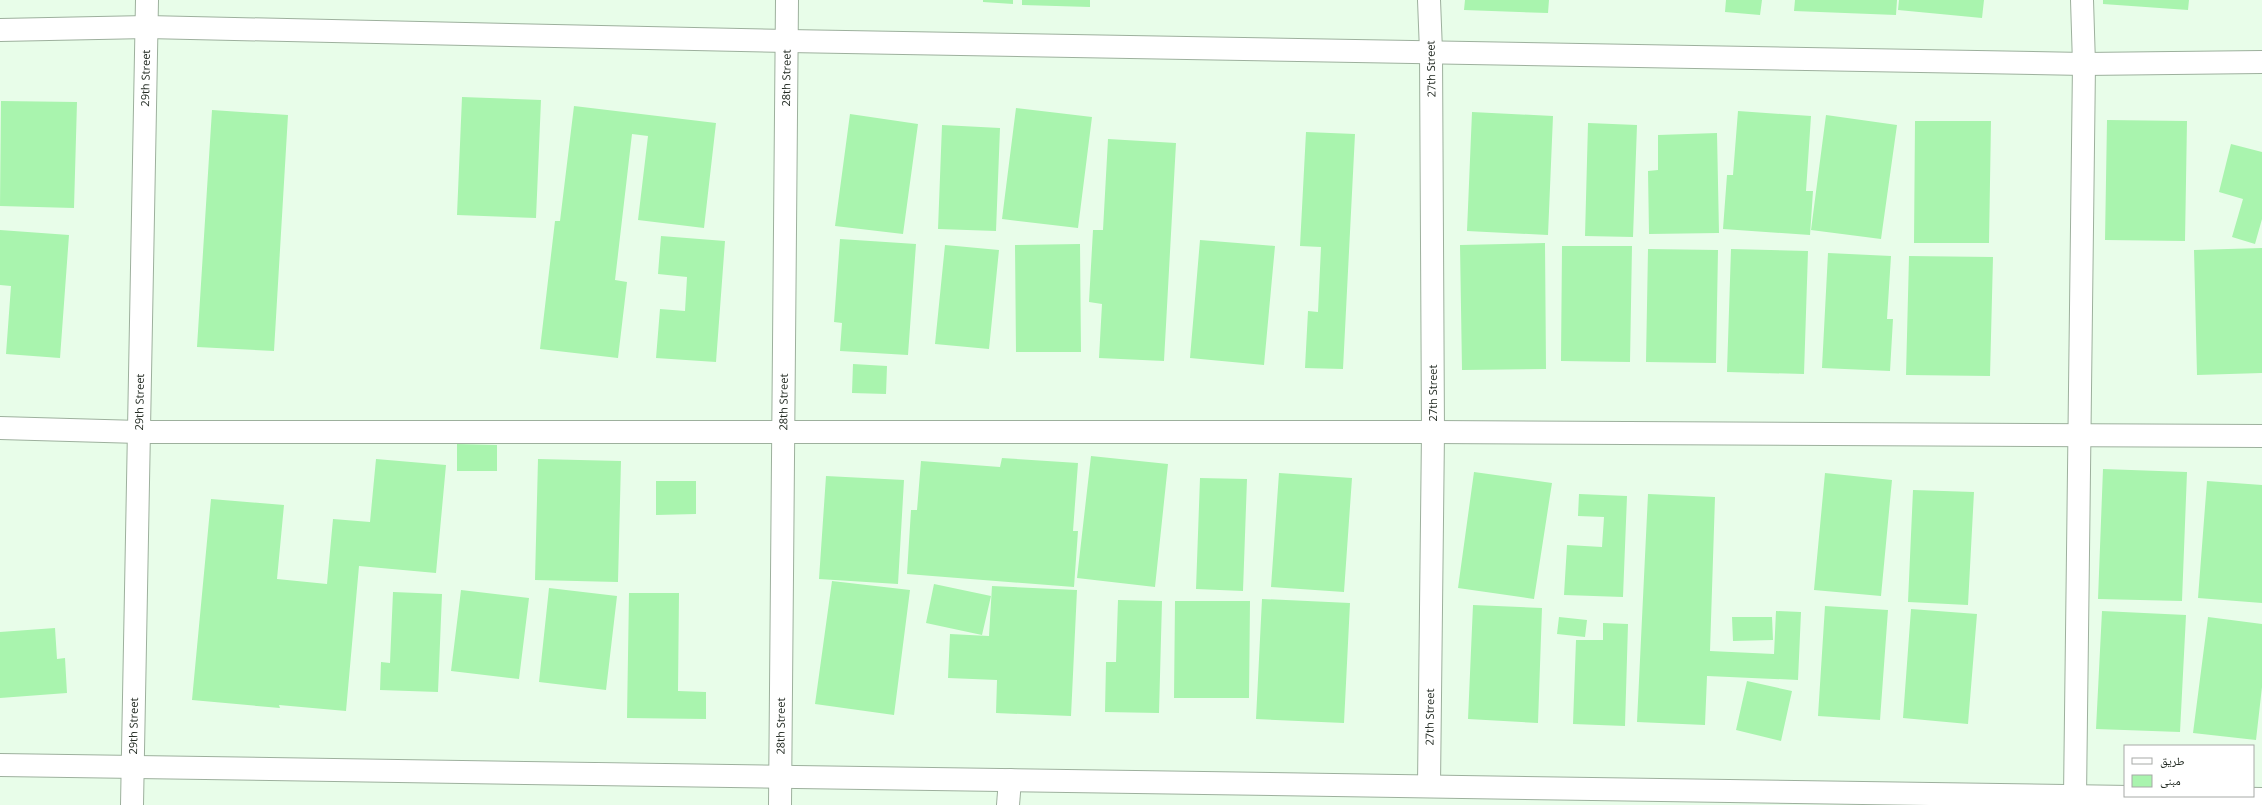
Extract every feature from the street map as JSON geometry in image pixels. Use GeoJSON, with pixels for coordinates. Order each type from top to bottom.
{"type":"FeatureCollection","features":[{"type":"Feature","properties":{"kind":"street","name":"29th Street"},"geometry":{"type":"LineString","coordinates":[[132,805],[147,0]]}},
{"type":"Feature","properties":{"kind":"street","name":"28th Street"},"geometry":{"type":"LineString","coordinates":[[780,805],[788,41],[787,0]]}},
{"type":"Feature","properties":{"kind":"street","name":"27th Street"},"geometry":{"type":"LineString","coordinates":[[1429,0],[1431,51],[1433,432],[1429,785]]}},
{"type":"Feature","properties":{"kind":"street"},"geometry":{"type":"LineString","coordinates":[[2075,797],[2084,64],[2082,0]]}},
{"type":"Feature","properties":{"kind":"street"},"geometry":{"type":"LineString","coordinates":[[0,30],[147,27],[788,41],[1431,51],[2084,64],[2262,62]]}},
{"type":"Feature","properties":{"kind":"street"},"geometry":{"type":"LineString","coordinates":[[0,428],[139,432],[1433,432],[2262,436]]}},
{"type":"Feature","properties":{"kind":"street"},"geometry":{"type":"LineString","coordinates":[[0,765],[1429,785],[2262,799]]}},
{"type":"Feature","properties":{"kind":"street"},"geometry":{"type":"LineString","coordinates":[[1008,805],[1010,780]]}},
{"type":"Feature","properties":{"kind":"building"},"geometry":{"type":"Polygon","coordinates":[[[983,0],[1013,0],[1013,4],[983,2],[983,0]]]}},
{"type":"Feature","properties":{"kind":"building"},"geometry":{"type":"Polygon","coordinates":[[[1022,0],[1090,0],[1090,7],[1022,5],[1022,0]]]}},
{"type":"Feature","properties":{"kind":"building"},"geometry":{"type":"Polygon","coordinates":[[[1465,0],[1549,0],[1548,13],[1464,10],[1465,0]]]}},
{"type":"Feature","properties":{"kind":"building"},"geometry":{"type":"Polygon","coordinates":[[[1726,0],[1762,0],[1760,15],[1725,12],[1726,0]]]}},
{"type":"Feature","properties":{"kind":"building"},"geometry":{"type":"Polygon","coordinates":[[[1795,0],[1897,0],[1896,15],[1794,11],[1795,0]]]}},
{"type":"Feature","properties":{"kind":"building"},"geometry":{"type":"Polygon","coordinates":[[[1899,0],[1984,0],[1982,18],[1898,10],[1899,0]]]}},
{"type":"Feature","properties":{"kind":"building"},"geometry":{"type":"Polygon","coordinates":[[[2103,0],[2189,0],[2188,10],[2103,4],[2103,0]]]}},
{"type":"Feature","properties":{"kind":"building"},"geometry":{"type":"Polygon","coordinates":[[[462,97],[541,100],[536,218],[457,215],[462,97]]]}},
{"type":"Feature","properties":{"kind":"building"},"geometry":{"type":"Polygon","coordinates":[[[1,101],[77,102],[74,208],[0,206],[1,101]]]}},
{"type":"Feature","properties":{"kind":"building"},"geometry":{"type":"Polygon","coordinates":[[[574,106],[716,123],[704,228],[638,220],[648,136],[632,134],[615,280],[627,282],[618,358],[540,349],[555,221],[560,221],[574,106]]]}},
{"type":"Feature","properties":{"kind":"building"},"geometry":{"type":"Polygon","coordinates":[[[1016,108],[1092,117],[1078,228],[1002,219],[1016,108]]]}},
{"type":"Feature","properties":{"kind":"building"},"geometry":{"type":"Polygon","coordinates":[[[212,110],[288,115],[274,351],[197,347],[212,110]]]}},
{"type":"Feature","properties":{"kind":"building"},"geometry":{"type":"Polygon","coordinates":[[[1738,111],[1811,116],[1806,191],[1813,191],[1810,235],[1723,229],[1727,175],[1733,175],[1738,111]]]}},
{"type":"Feature","properties":{"kind":"building"},"geometry":{"type":"Polygon","coordinates":[[[1472,112],[1553,116],[1548,235],[1467,231],[1472,112]]]}},
{"type":"Feature","properties":{"kind":"building"},"geometry":{"type":"Polygon","coordinates":[[[850,114],[918,124],[903,234],[835,226],[850,114]]]}},
{"type":"Feature","properties":{"kind":"building"},"geometry":{"type":"Polygon","coordinates":[[[1826,115],[1897,125],[1881,239],[1811,230],[1826,115]]]}},
{"type":"Feature","properties":{"kind":"building"},"geometry":{"type":"Polygon","coordinates":[[[2107,120],[2187,121],[2185,241],[2105,240],[2107,120]]]}},
{"type":"Feature","properties":{"kind":"building"},"geometry":{"type":"Polygon","coordinates":[[[1915,121],[1991,121],[1989,243],[1914,243],[1915,121]]]}},
{"type":"Feature","properties":{"kind":"building"},"geometry":{"type":"Polygon","coordinates":[[[1588,123],[1637,125],[1633,237],[1585,236],[1588,123]]]}},
{"type":"Feature","properties":{"kind":"building"},"geometry":{"type":"Polygon","coordinates":[[[942,125],[1000,128],[996,231],[938,229],[942,125]]]}},
{"type":"Feature","properties":{"kind":"building"},"geometry":{"type":"Polygon","coordinates":[[[1306,132],[1355,134],[1343,369],[1305,368],[1308,311],[1318,312],[1321,247],[1300,246],[1306,132]]]}},
{"type":"Feature","properties":{"kind":"building"},"geometry":{"type":"Polygon","coordinates":[[[1717,133],[1719,233],[1649,234],[1648,171],[1658,170],[1658,135],[1717,133]]]}},
{"type":"Feature","properties":{"kind":"building"},"geometry":{"type":"Polygon","coordinates":[[[1108,139],[1176,143],[1164,361],[1099,358],[1102,304],[1089,302],[1093,230],[1103,230],[1108,139]]]}},
{"type":"Feature","properties":{"kind":"building"},"geometry":{"type":"Polygon","coordinates":[[[2231,144],[2262,152],[2262,219],[2255,244],[2232,237],[2243,199],[2219,192],[2231,144]]]}},
{"type":"Feature","properties":{"kind":"building"},"geometry":{"type":"Polygon","coordinates":[[[0,230],[69,235],[60,358],[6,354],[11,286],[0,285],[0,230]]]}},
{"type":"Feature","properties":{"kind":"building"},"geometry":{"type":"Polygon","coordinates":[[[661,236],[725,241],[716,362],[656,358],[660,309],[685,311],[687,277],[658,274],[661,236]]]}},
{"type":"Feature","properties":{"kind":"building"},"geometry":{"type":"Polygon","coordinates":[[[840,239],[916,244],[908,355],[840,351],[842,323],[834,322],[840,239]]]}},
{"type":"Feature","properties":{"kind":"building"},"geometry":{"type":"Polygon","coordinates":[[[1200,240],[1275,246],[1264,365],[1190,358],[1200,240]]]}},
{"type":"Feature","properties":{"kind":"building"},"geometry":{"type":"Polygon","coordinates":[[[1545,243],[1546,369],[1462,370],[1460,245],[1545,243]]]}},
{"type":"Feature","properties":{"kind":"building"},"geometry":{"type":"Polygon","coordinates":[[[1080,244],[1081,352],[1016,352],[1015,245],[1080,244]]]}},
{"type":"Feature","properties":{"kind":"building"},"geometry":{"type":"Polygon","coordinates":[[[945,245],[999,250],[989,349],[935,344],[945,245]]]}},
{"type":"Feature","properties":{"kind":"building"},"geometry":{"type":"Polygon","coordinates":[[[1562,246],[1632,246],[1630,362],[1561,361],[1562,246]]]}},
{"type":"Feature","properties":{"kind":"building"},"geometry":{"type":"Polygon","coordinates":[[[2262,248],[2262,373],[2197,375],[2194,250],[2262,248]]]}},
{"type":"Feature","properties":{"kind":"building"},"geometry":{"type":"Polygon","coordinates":[[[1648,249],[1718,250],[1716,363],[1646,362],[1648,249]]]}},
{"type":"Feature","properties":{"kind":"building"},"geometry":{"type":"Polygon","coordinates":[[[1731,249],[1808,251],[1804,374],[1727,372],[1731,249]]]}},
{"type":"Feature","properties":{"kind":"building"},"geometry":{"type":"Polygon","coordinates":[[[1828,253],[1891,256],[1887,319],[1893,319],[1890,371],[1822,368],[1828,253]]]}},
{"type":"Feature","properties":{"kind":"building"},"geometry":{"type":"Polygon","coordinates":[[[1909,256],[1993,257],[1990,376],[1906,375],[1909,256]]]}},
{"type":"Feature","properties":{"kind":"building"},"geometry":{"type":"Polygon","coordinates":[[[853,364],[887,366],[886,394],[852,393],[853,364]]]}},
{"type":"Feature","properties":{"kind":"building"},"geometry":{"type":"Polygon","coordinates":[[[457,444],[497,445],[497,471],[457,471],[457,444]]]}},
{"type":"Feature","properties":{"kind":"building"},"geometry":{"type":"Polygon","coordinates":[[[1091,456],[1168,464],[1155,587],[1077,578],[1091,456]]]}},
{"type":"Feature","properties":{"kind":"building"},"geometry":{"type":"Polygon","coordinates":[[[1002,458],[1078,463],[1073,531],[1078,531],[1074,587],[907,574],[911,510],[917,510],[921,461],[1000,467],[1002,458]]]}},
{"type":"Feature","properties":{"kind":"building"},"geometry":{"type":"Polygon","coordinates":[[[376,459],[446,465],[436,573],[359,566],[346,711],[279,705],[280,708],[192,700],[211,499],[284,505],[277,579],[327,584],[333,519],[370,522],[376,459]]]}},
{"type":"Feature","properties":{"kind":"building"},"geometry":{"type":"Polygon","coordinates":[[[538,459],[621,461],[618,582],[535,580],[538,459]]]}},
{"type":"Feature","properties":{"kind":"building"},"geometry":{"type":"Polygon","coordinates":[[[2103,469],[2187,472],[2182,601],[2098,599],[2103,469]]]}},
{"type":"Feature","properties":{"kind":"building"},"geometry":{"type":"Polygon","coordinates":[[[1474,472],[1552,483],[1534,599],[1458,588],[1474,472]]]}},
{"type":"Feature","properties":{"kind":"building"},"geometry":{"type":"Polygon","coordinates":[[[1279,473],[1352,478],[1344,592],[1271,587],[1279,473]]]}},
{"type":"Feature","properties":{"kind":"building"},"geometry":{"type":"Polygon","coordinates":[[[1825,473],[1892,480],[1881,596],[1814,590],[1825,473]]]}},
{"type":"Feature","properties":{"kind":"building"},"geometry":{"type":"Polygon","coordinates":[[[826,476],[904,480],[898,584],[819,579],[826,476]]]}},
{"type":"Feature","properties":{"kind":"building"},"geometry":{"type":"Polygon","coordinates":[[[1200,478],[1247,479],[1243,591],[1196,589],[1200,478]]]}},
{"type":"Feature","properties":{"kind":"building"},"geometry":{"type":"Polygon","coordinates":[[[656,481],[696,481],[696,514],[656,515],[656,481]]]}},
{"type":"Feature","properties":{"kind":"building"},"geometry":{"type":"Polygon","coordinates":[[[2207,481],[2262,485],[2262,603],[2198,598],[2207,481]]]}},
{"type":"Feature","properties":{"kind":"building"},"geometry":{"type":"Polygon","coordinates":[[[1913,490],[1974,492],[1968,605],[1908,602],[1913,490]]]}},
{"type":"Feature","properties":{"kind":"building"},"geometry":{"type":"Polygon","coordinates":[[[1579,494],[1627,496],[1623,597],[1564,595],[1567,545],[1602,547],[1604,517],[1578,516],[1579,494]]]}},
{"type":"Feature","properties":{"kind":"building"},"geometry":{"type":"Polygon","coordinates":[[[1648,494],[1715,497],[1710,651],[1774,654],[1776,611],[1801,612],[1798,680],[1707,676],[1705,725],[1637,722],[1648,494]]]}},
{"type":"Feature","properties":{"kind":"building"},"geometry":{"type":"Polygon","coordinates":[[[832,581],[910,590],[894,715],[815,704],[832,581]]]}},
{"type":"Feature","properties":{"kind":"building"},"geometry":{"type":"Polygon","coordinates":[[[934,584],[991,596],[982,635],[926,623],[934,584]]]}},
{"type":"Feature","properties":{"kind":"building"},"geometry":{"type":"Polygon","coordinates":[[[992,586],[1077,590],[1071,716],[996,713],[997,680],[948,678],[950,634],[989,636],[992,586]]]}},
{"type":"Feature","properties":{"kind":"building"},"geometry":{"type":"Polygon","coordinates":[[[549,588],[617,596],[606,690],[539,682],[549,588]]]}},
{"type":"Feature","properties":{"kind":"building"},"geometry":{"type":"Polygon","coordinates":[[[461,590],[529,598],[519,679],[451,671],[461,590]]]}},
{"type":"Feature","properties":{"kind":"building"},"geometry":{"type":"Polygon","coordinates":[[[393,592],[442,594],[438,692],[380,690],[381,662],[390,663],[393,592]]]}},
{"type":"Feature","properties":{"kind":"building"},"geometry":{"type":"Polygon","coordinates":[[[629,593],[679,593],[678,691],[706,692],[706,719],[627,718],[629,593]]]}},
{"type":"Feature","properties":{"kind":"building"},"geometry":{"type":"Polygon","coordinates":[[[1262,599],[1350,603],[1344,723],[1256,719],[1262,599]]]}},
{"type":"Feature","properties":{"kind":"building"},"geometry":{"type":"Polygon","coordinates":[[[1118,600],[1162,601],[1159,713],[1105,712],[1106,662],[1116,662],[1118,600]]]}},
{"type":"Feature","properties":{"kind":"building"},"geometry":{"type":"Polygon","coordinates":[[[1175,601],[1250,601],[1249,698],[1174,698],[1175,601]]]}},
{"type":"Feature","properties":{"kind":"building"},"geometry":{"type":"Polygon","coordinates":[[[1473,605],[1542,608],[1538,723],[1468,719],[1473,605]]]}},
{"type":"Feature","properties":{"kind":"building"},"geometry":{"type":"Polygon","coordinates":[[[1825,606],[1888,610],[1880,720],[1818,716],[1825,606]]]}},
{"type":"Feature","properties":{"kind":"building"},"geometry":{"type":"Polygon","coordinates":[[[1911,609],[1977,614],[1968,724],[1903,718],[1911,609]]]}},
{"type":"Feature","properties":{"kind":"building"},"geometry":{"type":"Polygon","coordinates":[[[2102,611],[2186,615],[2180,732],[2096,729],[2102,611]]]}},
{"type":"Feature","properties":{"kind":"building"},"geometry":{"type":"Polygon","coordinates":[[[1559,617],[1587,620],[1585,637],[1557,634],[1559,617]]]}},
{"type":"Feature","properties":{"kind":"building"},"geometry":{"type":"Polygon","coordinates":[[[1732,617],[1772,617],[1773,640],[1733,641],[1732,617]]]}},
{"type":"Feature","properties":{"kind":"building"},"geometry":{"type":"Polygon","coordinates":[[[2208,617],[2262,624],[2262,687],[2256,740],[2193,733],[2208,617]]]}},
{"type":"Feature","properties":{"kind":"building"},"geometry":{"type":"Polygon","coordinates":[[[1603,623],[1628,624],[1625,726],[1573,724],[1576,640],[1603,640],[1603,623]]]}},
{"type":"Feature","properties":{"kind":"building"},"geometry":{"type":"Polygon","coordinates":[[[55,628],[57,659],[65,658],[67,693],[0,698],[0,632],[55,628]]]}},
{"type":"Feature","properties":{"kind":"building"},"geometry":{"type":"Polygon","coordinates":[[[1747,681],[1792,691],[1781,741],[1736,730],[1747,681]]]}}]}
